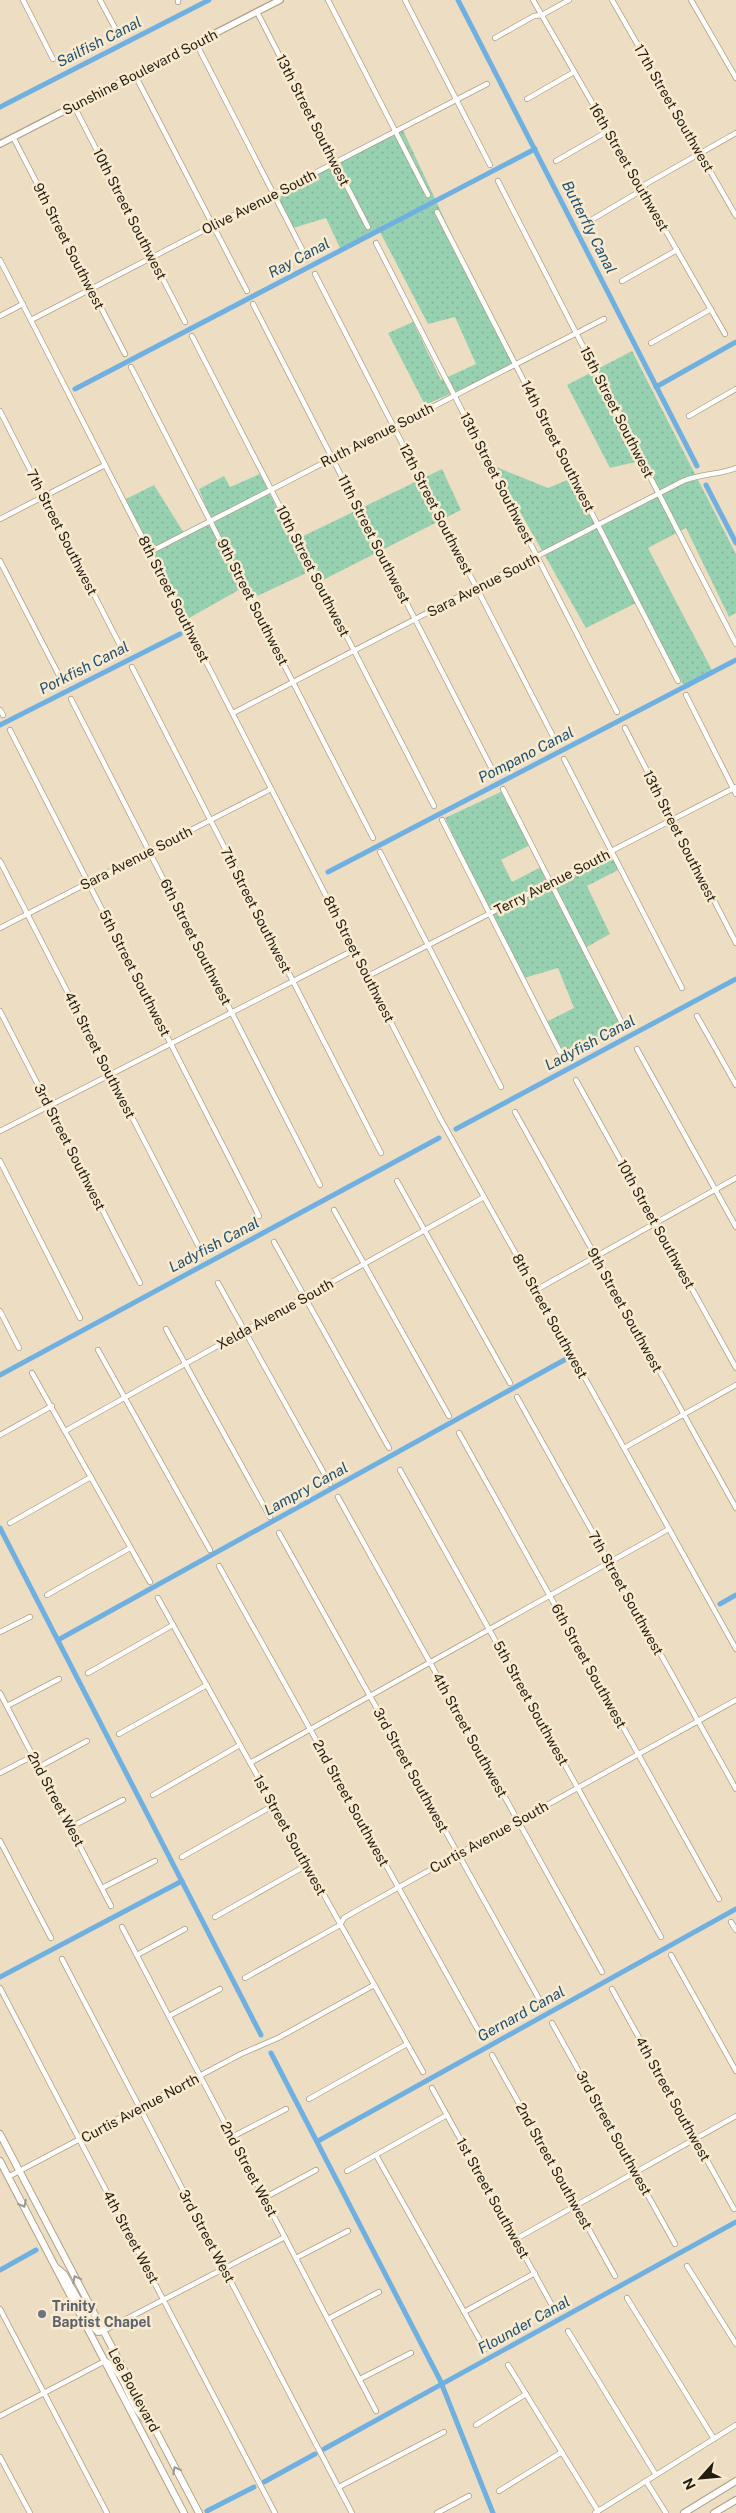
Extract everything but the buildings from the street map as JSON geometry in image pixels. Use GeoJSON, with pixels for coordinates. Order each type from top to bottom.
{"type":"FeatureCollection","features":[{"type":"Feature","properties":{"kind":"main road","name":"Lee Boulevard"},"geometry":{"type":"LineString","coordinates":[[0,2134],[199,2513]]}},
{"type":"Feature","properties":{"kind":"main road","name":"Lee Boulevard"},"geometry":{"type":"LineString","coordinates":[[0,2161],[184,2513]]}},
{"type":"Feature","properties":{"kind":"main road"},"geometry":{"type":"LineString","coordinates":[[56,2269],[64,2274],[94,2328],[98,2332],[103,2331]]}},
{"type":"Feature","properties":{"kind":"main road"},"geometry":{"type":"LineString","coordinates":[[105,2361],[115,2368],[143,2419],[153,2425]]}},
{"type":"Feature","properties":{"kind":"main road"},"geometry":{"type":"LineString","coordinates":[[684,2513],[736,2482]]}},
{"type":"Feature","properties":{"kind":"main road"},"geometry":{"type":"LineString","coordinates":[[714,2513],[736,2500]]}},
{"type":"Feature","properties":{"kind":"street"},"geometry":{"type":"LineString","coordinates":[[23,0],[53,59]]}},
{"type":"Feature","properties":{"kind":"street"},"geometry":{"type":"LineString","coordinates":[[100,0],[115,28]]}},
{"type":"Feature","properties":{"kind":"street","name":"Sunshine Boulevard South"},"geometry":{"type":"LineString","coordinates":[[0,144],[280,0]]}},
{"type":"Feature","properties":{"kind":"street"},"geometry":{"type":"LineString","coordinates":[[328,0],[428,195]]}},
{"type":"Feature","properties":{"kind":"street"},"geometry":{"type":"LineString","coordinates":[[405,0],[490,165]]}},
{"type":"Feature","properties":{"kind":"street","name":"16th Street Southwest"},"geometry":{"type":"LineString","coordinates":[[533,0],[725,334]]}},
{"type":"Feature","properties":{"kind":"street"},"geometry":{"type":"LineString","coordinates":[[495,38],[534,16],[542,15],[569,0]]}},
{"type":"Feature","properties":{"kind":"street","name":"17th Street Southwest"},"geometry":{"type":"LineString","coordinates":[[612,0],[736,216]]}},
{"type":"Feature","properties":{"kind":"street"},"geometry":{"type":"LineString","coordinates":[[691,0],[736,78]]}},
{"type":"Feature","properties":{"kind":"street","name":"13th Street Southwest"},"geometry":{"type":"LineString","coordinates":[[257,12],[368,228]]}},
{"type":"Feature","properties":{"kind":"street"},"geometry":{"type":"LineString","coordinates":[[196,43],[308,259]]}},
{"type":"Feature","properties":{"kind":"street"},"geometry":{"type":"LineString","coordinates":[[528,99],[574,72]]}},
{"type":"Feature","properties":{"kind":"street"},"geometry":{"type":"LineString","coordinates":[[135,75],[246,291]]}},
{"type":"Feature","properties":{"kind":"street","name":"Olive Avenue South"},"geometry":{"type":"LineString","coordinates":[[30,320],[487,84]]}},
{"type":"Feature","properties":{"kind":"street","name":"10th Street Southwest"},"geometry":{"type":"LineString","coordinates":[[74,106],[185,322]]}},
{"type":"Feature","properties":{"kind":"street"},"geometry":{"type":"LineString","coordinates":[[556,161],[608,131]]}},
{"type":"Feature","properties":{"kind":"street"},"geometry":{"type":"LineString","coordinates":[[588,222],[642,190],[646,184],[736,133]]}},
{"type":"Feature","properties":{"kind":"street","name":"9th Street Southwest"},"geometry":{"type":"LineString","coordinates":[[13,137],[125,354]]}},
{"type":"Feature","properties":{"kind":"street","name":"15th Street Southwest"},"geometry":{"type":"LineString","coordinates":[[498,181],[736,644]]}},
{"type":"Feature","properties":{"kind":"street","name":"14th Street Southwest"},"geometry":{"type":"LineString","coordinates":[[437,212],[678,680]]}},
{"type":"Feature","properties":{"kind":"street","name":"13th Street Southwest"},"geometry":{"type":"LineString","coordinates":[[376,243],[617,712]]}},
{"type":"Feature","properties":{"kind":"street"},"geometry":{"type":"LineString","coordinates":[[622,281],[677,250]]}},
{"type":"Feature","properties":{"kind":"street","name":"8th Street Southwest"},"geometry":{"type":"LineString","coordinates":[[0,260],[354,950],[484,1197],[736,1649]]}},
{"type":"Feature","properties":{"kind":"street","name":"12th Street Southwest"},"geometry":{"type":"LineString","coordinates":[[315,274],[557,744]]}},
{"type":"Feature","properties":{"kind":"street"},"geometry":{"type":"LineString","coordinates":[[0,316],[23,304]]}},
{"type":"Feature","properties":{"kind":"street","name":"11th Street Southwest"},"geometry":{"type":"LineString","coordinates":[[253,304],[495,775]]}},
{"type":"Feature","properties":{"kind":"street"},"geometry":{"type":"LineString","coordinates":[[651,343],[711,310]]}},
{"type":"Feature","properties":{"kind":"street","name":"Ruth Avenue South"},"geometry":{"type":"LineString","coordinates":[[150,552],[604,319]]}},
{"type":"Feature","properties":{"kind":"street","name":"10th Street Southwest"},"geometry":{"type":"LineString","coordinates":[[192,336],[434,806]]}},
{"type":"Feature","properties":{"kind":"street","name":"9th Street Southwest"},"geometry":{"type":"LineString","coordinates":[[131,367],[374,838]]}},
{"type":"Feature","properties":{"kind":"street"},"geometry":{"type":"LineString","coordinates":[[689,416],[736,389]]}},
{"type":"Feature","properties":{"kind":"street","name":"7th Street Southwest"},"geometry":{"type":"LineString","coordinates":[[0,411],[124,653]]}},
{"type":"Feature","properties":{"kind":"street"},"geometry":{"type":"LineString","coordinates":[[0,519],[105,465]]}},
{"type":"Feature","properties":{"kind":"street","name":"Sara Avenue South"},"geometry":{"type":"LineString","coordinates":[[232,713],[693,477],[736,468]]}},
{"type":"Feature","properties":{"kind":"street"},"geometry":{"type":"LineString","coordinates":[[0,561],[63,683]]}},
{"type":"Feature","properties":{"kind":"street","name":"7th Street Southwest"},"geometry":{"type":"LineString","coordinates":[[132,667],[381,1153]]}},
{"type":"Feature","properties":{"kind":"street"},"geometry":{"type":"LineString","coordinates":[[686,696],[735,788],[736,794]]}},
{"type":"Feature","properties":{"kind":"street","name":"6th Street Southwest"},"geometry":{"type":"LineString","coordinates":[[71,699],[320,1185]]}},
{"type":"Feature","properties":{"kind":"street","name":"13th Street Southwest"},"geometry":{"type":"LineString","coordinates":[[625,728],[736,943]]}},
{"type":"Feature","properties":{"kind":"street","name":"5th Street Southwest"},"geometry":{"type":"LineString","coordinates":[[10,730],[259,1216]]}},
{"type":"Feature","properties":{"kind":"street"},"geometry":{"type":"LineString","coordinates":[[564,759],[682,988]]}},
{"type":"Feature","properties":{"kind":"street","name":"Sara Avenue South"},"geometry":{"type":"LineString","coordinates":[[0,928],[271,788]]}},
{"type":"Feature","properties":{"kind":"street","name":"Terry Avenue South"},"geometry":{"type":"LineString","coordinates":[[368,976],[735,788]]}},
{"type":"Feature","properties":{"kind":"street"},"geometry":{"type":"LineString","coordinates":[[503,789],[621,1021]]}},
{"type":"Feature","properties":{"kind":"street"},"geometry":{"type":"LineString","coordinates":[[442,820],[560,1052]]}},
{"type":"Feature","properties":{"kind":"street"},"geometry":{"type":"LineString","coordinates":[[380,852],[501,1087]]}},
{"type":"Feature","properties":{"kind":"street","name":"4th Street Southwest"},"geometry":{"type":"LineString","coordinates":[[0,861],[200,1249]]}},
{"type":"Feature","properties":{"kind":"street"},"geometry":{"type":"LineString","coordinates":[[0,1131],[354,950]]}},
{"type":"Feature","properties":{"kind":"street","name":"3rd Street Southwest"},"geometry":{"type":"LineString","coordinates":[[0,1011],[140,1283]]}},
{"type":"Feature","properties":{"kind":"street"},"geometry":{"type":"LineString","coordinates":[[698,1016],[736,1085]]}},
{"type":"Feature","properties":{"kind":"street"},"geometry":{"type":"LineString","coordinates":[[637,1049],[736,1227]]}},
{"type":"Feature","properties":{"kind":"street","name":"10th Street Southwest"},"geometry":{"type":"LineString","coordinates":[[576,1080],[736,1368]]}},
{"type":"Feature","properties":{"kind":"street","name":"9th Street Southwest"},"geometry":{"type":"LineString","coordinates":[[515,1112],[736,1508]]}},
{"type":"Feature","properties":{"kind":"street"},"geometry":{"type":"LineString","coordinates":[[0,1161],[80,1318]]}},
{"type":"Feature","properties":{"kind":"street"},"geometry":{"type":"LineString","coordinates":[[536,1290],[736,1178]]}},
{"type":"Feature","properties":{"kind":"street"},"geometry":{"type":"LineString","coordinates":[[397,1181],[510,1384]]}},
{"type":"Feature","properties":{"kind":"street","name":"Xelda Avenue South"},"geometry":{"type":"LineString","coordinates":[[65,1431],[484,1197]]}},
{"type":"Feature","properties":{"kind":"street"},"geometry":{"type":"LineString","coordinates":[[334,1210],[449,1416]]}},
{"type":"Feature","properties":{"kind":"street"},"geometry":{"type":"LineString","coordinates":[[274,1242],[389,1448]]}},
{"type":"Feature","properties":{"kind":"street"},"geometry":{"type":"LineString","coordinates":[[218,1283],[330,1484]]}},
{"type":"Feature","properties":{"kind":"street"},"geometry":{"type":"LineString","coordinates":[[0,1311],[19,1348]]}},
{"type":"Feature","properties":{"kind":"street"},"geometry":{"type":"LineString","coordinates":[[166,1329],[270,1517]]}},
{"type":"Feature","properties":{"kind":"street"},"geometry":{"type":"LineString","coordinates":[[98,1350],[210,1550]]}},
{"type":"Feature","properties":{"kind":"street"},"geometry":{"type":"LineString","coordinates":[[32,1373],[150,1582]]}},
{"type":"Feature","properties":{"kind":"street"},"geometry":{"type":"LineString","coordinates":[[624,1448],[736,1385]]}},
{"type":"Feature","properties":{"kind":"street","name":"7th Street Southwest"},"geometry":{"type":"LineString","coordinates":[[517,1397],[736,1789]]}},
{"type":"Feature","properties":{"kind":"street"},"geometry":{"type":"LineString","coordinates":[[0,1435],[52,1406]]}},
{"type":"Feature","properties":{"kind":"street","name":"6th Street Southwest"},"geometry":{"type":"LineString","coordinates":[[458,1433],[719,1899]]}},
{"type":"Feature","properties":{"kind":"street","name":"5th Street Southwest"},"geometry":{"type":"LineString","coordinates":[[400,1470],[662,1937]]}},
{"type":"Feature","properties":{"kind":"street"},"geometry":{"type":"LineString","coordinates":[[10,1523],[91,1477]]}},
{"type":"Feature","properties":{"kind":"street","name":"4th Street Southwest"},"geometry":{"type":"LineString","coordinates":[[338,1498],[602,1972]]}},
{"type":"Feature","properties":{"kind":"street"},"geometry":{"type":"LineString","coordinates":[[250,1763],[669,1529]]}},
{"type":"Feature","properties":{"kind":"street","name":"3rd Street Southwest"},"geometry":{"type":"LineString","coordinates":[[279,1533],[543,2006]]}},
{"type":"Feature","properties":{"kind":"street"},"geometry":{"type":"LineString","coordinates":[[47,1594],[130,1548]]}},
{"type":"Feature","properties":{"kind":"street","name":"2nd Street Southwest"},"geometry":{"type":"LineString","coordinates":[[219,1566],[483,2039]]}},
{"type":"Feature","properties":{"kind":"street","name":"1st Street Southwest"},"geometry":{"type":"LineString","coordinates":[[158,1598],[423,2072]]}},
{"type":"Feature","properties":{"kind":"street"},"geometry":{"type":"LineString","coordinates":[[0,1632],[30,1617]]}},
{"type":"Feature","properties":{"kind":"street"},"geometry":{"type":"LineString","coordinates":[[88,1673],[174,1625]]}},
{"type":"Feature","properties":{"kind":"street"},"geometry":{"type":"LineString","coordinates":[[7,1706],[59,1679]]}},
{"type":"Feature","properties":{"kind":"street"},"geometry":{"type":"LineString","coordinates":[[119,1734],[207,1686]]}},
{"type":"Feature","properties":{"kind":"street","name":"2nd Street West"},"geometry":{"type":"LineString","coordinates":[[0,1693],[111,1906]]}},
{"type":"Feature","properties":{"kind":"street","name":"Curtis Avenue South"},"geometry":{"type":"LineString","coordinates":[[245,1978],[340,1925],[344,1918],[736,1700]]}},
{"type":"Feature","properties":{"kind":"street"},"geometry":{"type":"LineString","coordinates":[[39,1767],[87,1742]]}},
{"type":"Feature","properties":{"kind":"street"},"geometry":{"type":"LineString","coordinates":[[153,1795],[240,1745]]}},
{"type":"Feature","properties":{"kind":"street"},"geometry":{"type":"LineString","coordinates":[[0,1773],[33,1756]]}},
{"type":"Feature","properties":{"kind":"street"},"geometry":{"type":"LineString","coordinates":[[70,1827],[124,1800]]}},
{"type":"Feature","properties":{"kind":"street"},"geometry":{"type":"LineString","coordinates":[[182,1857],[274,1805]]}},
{"type":"Feature","properties":{"kind":"street"},"geometry":{"type":"LineString","coordinates":[[0,1841],[51,1938]]}},
{"type":"Feature","properties":{"kind":"street"},"geometry":{"type":"LineString","coordinates":[[102,1888],[155,1860]]}},
{"type":"Feature","properties":{"kind":"street"},"geometry":{"type":"LineString","coordinates":[[215,1917],[307,1865]]}},
{"type":"Feature","properties":{"kind":"street"},"geometry":{"type":"LineString","coordinates":[[731,1922],[736,1930]]}},
{"type":"Feature","properties":{"kind":"street","name":"2nd Street West"},"geometry":{"type":"LineString","coordinates":[[122,1927],[376,2411]]}},
{"type":"Feature","properties":{"kind":"street"},"geometry":{"type":"LineString","coordinates":[[137,1955],[185,1929]]}},
{"type":"Feature","properties":{"kind":"street"},"geometry":{"type":"LineString","coordinates":[[671,1955],[736,2070]]}},
{"type":"Feature","properties":{"kind":"street","name":"3rd Street West"},"geometry":{"type":"LineString","coordinates":[[62,1959],[352,2513]]}},
{"type":"Feature","properties":{"kind":"street","name":"Curtis Avenue North"},"geometry":{"type":"LineString","coordinates":[[8,2177],[273,2040],[374,1985]]}},
{"type":"Feature","properties":{"kind":"street","name":"4th Street West"},"geometry":{"type":"LineString","coordinates":[[0,1988],[275,2513]]}},
{"type":"Feature","properties":{"kind":"street","name":"4th Street Southwest"},"geometry":{"type":"LineString","coordinates":[[612,1988],[734,2209]]}},
{"type":"Feature","properties":{"kind":"street"},"geometry":{"type":"LineString","coordinates":[[169,2016],[220,1989]]}},
{"type":"Feature","properties":{"kind":"street","name":"3rd Street Southwest"},"geometry":{"type":"LineString","coordinates":[[552,2023],[676,2244]]}},
{"type":"Feature","properties":{"kind":"street"},"geometry":{"type":"LineString","coordinates":[[309,2099],[407,2044]]}},
{"type":"Feature","properties":{"kind":"street","name":"2nd Street Southwest"},"geometry":{"type":"LineString","coordinates":[[492,2055],[615,2276]]}},
{"type":"Feature","properties":{"kind":"street","name":"1st Street Southwest"},"geometry":{"type":"LineString","coordinates":[[432,2088],[554,2308]]}},
{"type":"Feature","properties":{"kind":"street"},"geometry":{"type":"LineString","coordinates":[[232,2136],[286,2109]]}},
{"type":"Feature","properties":{"kind":"street"},"geometry":{"type":"LineString","coordinates":[[347,2171],[447,2116]]}},
{"type":"Feature","properties":{"kind":"street"},"geometry":{"type":"LineString","coordinates":[[516,2239],[736,2116]]}},
{"type":"Feature","properties":{"kind":"street"},"geometry":{"type":"LineString","coordinates":[[376,2155],[485,2349]]}},
{"type":"Feature","properties":{"kind":"street"},"geometry":{"type":"LineString","coordinates":[[264,2198],[316,2170]]}},
{"type":"Feature","properties":{"kind":"street"},"geometry":{"type":"LineString","coordinates":[[296,2258],[348,2231]]}},
{"type":"Feature","properties":{"kind":"street"},"geometry":{"type":"LineString","coordinates":[[103,2331],[285,2237]]}},
{"type":"Feature","properties":{"kind":"street"},"geometry":{"type":"LineString","coordinates":[[687,2266],[736,2344]]}},
{"type":"Feature","properties":{"kind":"street"},"geometry":{"type":"LineString","coordinates":[[464,2312],[535,2273]]}},
{"type":"Feature","properties":{"kind":"street"},"geometry":{"type":"LineString","coordinates":[[328,2319],[379,2292]]}},
{"type":"Feature","properties":{"kind":"street"},"geometry":{"type":"LineString","coordinates":[[627,2298],[714,2439]]}},
{"type":"Feature","properties":{"kind":"street"},"geometry":{"type":"LineString","coordinates":[[0,2309],[107,2513]]}},
{"type":"Feature","properties":{"kind":"street"},"geometry":{"type":"LineString","coordinates":[[568,2332],[656,2475]]}},
{"type":"Feature","properties":{"kind":"street"},"geometry":{"type":"LineString","coordinates":[[360,2379],[411,2353]]}},
{"type":"Feature","properties":{"kind":"street"},"geometry":{"type":"LineString","coordinates":[[0,2416],[105,2361]]}},
{"type":"Feature","properties":{"kind":"street"},"geometry":{"type":"LineString","coordinates":[[508,2366],[562,2452],[596,2512],[736,2425]]}},
{"type":"Feature","properties":{"kind":"street"},"geometry":{"type":"LineString","coordinates":[[476,2425],[526,2394]]}},
{"type":"Feature","properties":{"kind":"street"},"geometry":{"type":"LineString","coordinates":[[339,2487],[444,2432]]}},
{"type":"Feature","properties":{"kind":"street"},"geometry":{"type":"LineString","coordinates":[[499,2491],[562,2452]]}},
{"type":"Feature","properties":{"kind":"street"},"geometry":{"type":"LineString","coordinates":[[0,2457],[30,2513]]}},
{"type":"Feature","properties":{"kind":"street"},"geometry":{"type":"LineString","coordinates":[[646,2481],[666,2513]]}},
{"type":"Feature","properties":{"kind":"street"},"geometry":{"type":"LineString","coordinates":[[437,2513],[468,2496]]}},
{"type":"Feature","properties":{"kind":"green space"},"geometry":{"type":"Polygon","coordinates":[[[401,126],[513,366],[425,405],[388,333],[413,322],[441,380],[476,364],[455,317],[428,324],[380,232],[340,248],[326,218],[290,229],[274,198],[401,126]]]}},
{"type":"Feature","properties":{"kind":"green space"},"geometry":{"type":"Polygon","coordinates":[[[632,351],[736,554],[736,613],[729,617],[686,528],[648,548],[714,674],[686,689],[638,602],[586,628],[494,466],[548,488],[572,478],[596,524],[659,491],[644,460],[610,468],[567,385],[632,351]]]}},
{"type":"Feature","properties":{"kind":"green space"},"geometry":{"type":"Polygon","coordinates":[[[442,469],[461,510],[319,582],[313,570],[251,599],[244,587],[184,621],[124,500],[154,485],[184,533],[211,520],[199,489],[224,476],[230,487],[260,474],[293,541],[442,469]]]}},
{"type":"Feature","properties":{"kind":"green space"},"geometry":{"type":"Polygon","coordinates":[[[505,790],[532,844],[501,860],[512,882],[541,867],[549,883],[613,850],[620,869],[587,886],[610,934],[585,948],[625,1028],[565,1060],[546,1022],[574,1008],[558,968],[521,979],[445,818],[505,790]]]}},
{"type":"Feature","properties":{"kind":"waterway","name":"Sailfish Canal"},"geometry":{"type":"LineString","coordinates":[[0,107],[209,0]]}},
{"type":"Feature","properties":{"kind":"waterway","name":"Butterfly Canal"},"geometry":{"type":"LineString","coordinates":[[458,0],[697,466]]}},
{"type":"Feature","properties":{"kind":"waterway","name":"Ray Canal"},"geometry":{"type":"LineString","coordinates":[[75,389],[535,149]]}},
{"type":"Feature","properties":{"kind":"waterway"},"geometry":{"type":"LineString","coordinates":[[656,387],[736,342]]}},
{"type":"Feature","properties":{"kind":"waterway","name":"Butterfly Canal"},"geometry":{"type":"LineString","coordinates":[[706,485],[736,543]]}},
{"type":"Feature","properties":{"kind":"waterway","name":"Porkfish Canal"},"geometry":{"type":"LineString","coordinates":[[0,725],[180,634]]}},
{"type":"Feature","properties":{"kind":"waterway","name":"Pompano Canal"},"geometry":{"type":"LineString","coordinates":[[328,872],[736,660]]}},
{"type":"Feature","properties":{"kind":"waterway","name":"Ladyfish Canal"},"geometry":{"type":"LineString","coordinates":[[456,1129],[736,979]]}},
{"type":"Feature","properties":{"kind":"waterway","name":"Ladyfish Canal"},"geometry":{"type":"LineString","coordinates":[[0,1375],[439,1138]]}},
{"type":"Feature","properties":{"kind":"waterway","name":"Lampry Canal"},"geometry":{"type":"LineString","coordinates":[[58,1640],[566,1359]]}},
{"type":"Feature","properties":{"kind":"waterway"},"geometry":{"type":"LineString","coordinates":[[0,1528],[261,2035]]}},
{"type":"Feature","properties":{"kind":"waterway"},"geometry":{"type":"LineString","coordinates":[[720,1604],[736,1595]]}},
{"type":"Feature","properties":{"kind":"waterway"},"geometry":{"type":"LineString","coordinates":[[0,1977],[182,1881]]}},
{"type":"Feature","properties":{"kind":"waterway","name":"Gernard Canal"},"geometry":{"type":"LineString","coordinates":[[318,2141],[736,1909]]}},
{"type":"Feature","properties":{"kind":"waterway"},"geometry":{"type":"LineString","coordinates":[[271,2053],[440,2380],[493,2513]]}},
{"type":"Feature","properties":{"kind":"waterway","name":"Flounder Canal"},"geometry":{"type":"LineString","coordinates":[[324,2449],[736,2222]]}},
{"type":"Feature","properties":{"kind":"waterway"},"geometry":{"type":"LineString","coordinates":[[0,2270],[36,2250]]}},
{"type":"Feature","properties":{"kind":"waterway","name":"Flounder Canal"},"geometry":{"type":"LineString","coordinates":[[264,2482],[315,2454]]}},
{"type":"Feature","properties":{"kind":"waterway","name":"Flounder Canal"},"geometry":{"type":"LineString","coordinates":[[207,2511],[254,2487]]}},
{"type":"Feature","properties":{"kind":"place","name":"Trinity Baptist Chapel"},"geometry":{"type":"Point","coordinates":[42,2314]}}]}
